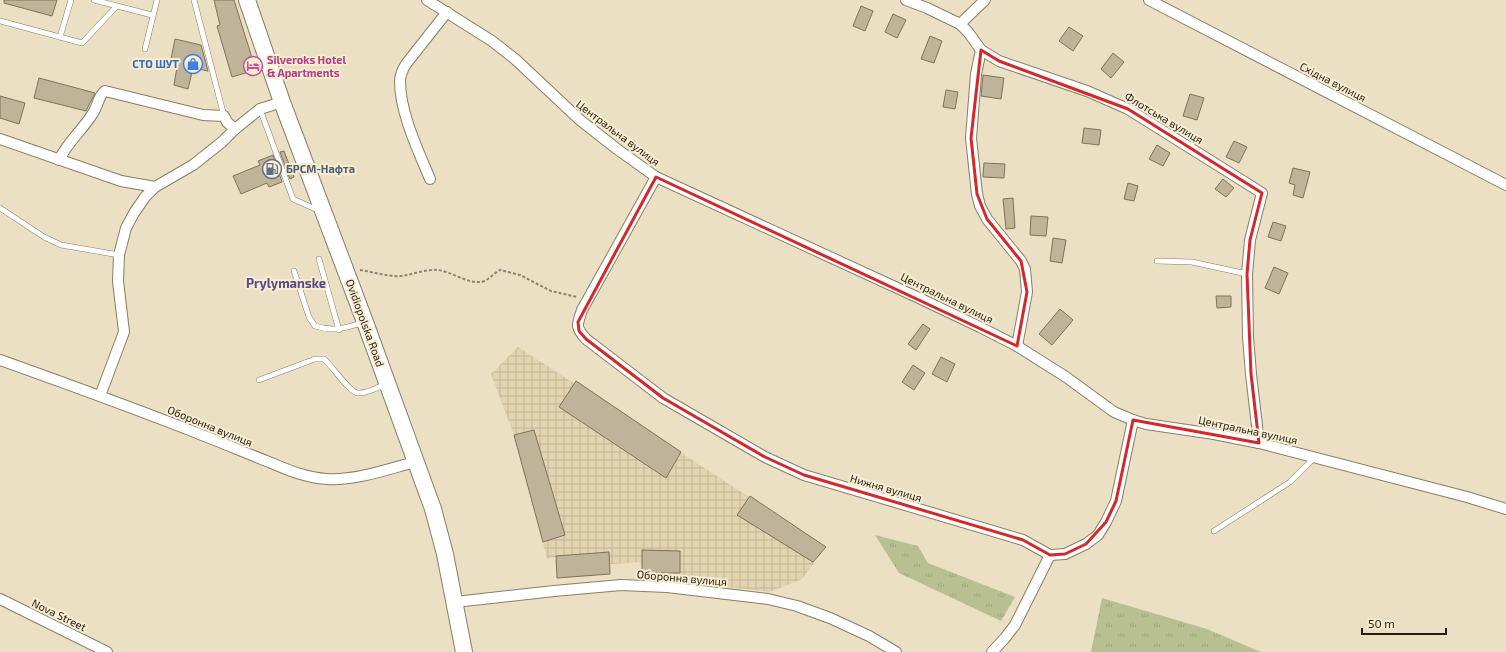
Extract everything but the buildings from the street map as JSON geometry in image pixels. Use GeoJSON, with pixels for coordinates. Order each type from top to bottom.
{"type":"FeatureCollection","features":[{"type":"Feature","properties":{"kind":"main road","name":"Ovidiopolska Road"},"geometry":{"type":"LineString","coordinates":[[247,0],[282,102],[365,322],[437,523],[455,602],[464,652]]}},
{"type":"Feature","properties":{"kind":"street","name":"Центральна вулиця"},"geometry":{"type":"LineString","coordinates":[[427,0],[482,34],[504,50],[580,120],[656,177],[919,298],[1017,346],[1066,377],[1114,412],[1146,424],[1214,434],[1259,443],[1506,509]]}},
{"type":"Feature","properties":{"kind":"street","name":"Флотська вулиця"},"geometry":{"type":"LineString","coordinates":[[906,0],[927,8],[960,24],[981,50],[999,61],[1087,91],[1128,109],[1262,193],[1250,240],[1248,274]]}},
{"type":"Feature","properties":{"kind":"street"},"geometry":{"type":"LineString","coordinates":[[960,24],[986,0]]}},
{"type":"Feature","properties":{"kind":"street","name":"Східна вулиця"},"geometry":{"type":"LineString","coordinates":[[1149,0],[1506,184]]}},
{"type":"Feature","properties":{"kind":"street"},"geometry":{"type":"LineString","coordinates":[[430,178],[411,133],[401,95],[400,80],[402,71],[406,64],[447,12]]}},
{"type":"Feature","properties":{"kind":"street"},"geometry":{"type":"LineString","coordinates":[[981,50],[976,74],[972,138],[977,194],[980,206],[987,219],[1021,261],[1025,269],[1027,292],[1017,346]]}},
{"type":"Feature","properties":{"kind":"street"},"geometry":{"type":"LineString","coordinates":[[59,160],[68,144],[93,114],[101,94],[105,91],[202,116],[224,116],[227,122],[235,129]]}},
{"type":"Feature","properties":{"kind":"street"},"geometry":{"type":"LineString","coordinates":[[100,396],[124,332],[118,281],[119,255],[126,228],[145,197],[155,187],[193,165],[260,109],[282,102]]}},
{"type":"Feature","properties":{"kind":"street"},"geometry":{"type":"LineString","coordinates":[[0,139],[120,181],[155,187]]}},
{"type":"Feature","properties":{"kind":"street"},"geometry":{"type":"LineString","coordinates":[[588,299],[656,177]]}},
{"type":"Feature","properties":{"kind":"street"},"geometry":{"type":"LineString","coordinates":[[1248,274],[1248,337],[1259,443]]}},
{"type":"Feature","properties":{"kind":"street","name":"Нижня вулиця"},"geometry":{"type":"LineString","coordinates":[[588,299],[578,322],[579,331],[586,339],[663,398],[778,463],[804,475],[848,489],[1023,540],[1050,555]]}},
{"type":"Feature","properties":{"kind":"street","name":"Оборонна вулиця"},"geometry":{"type":"LineString","coordinates":[[0,360],[100,396],[312,478],[328,480],[344,478],[376,473],[415,462]]}},
{"type":"Feature","properties":{"kind":"street"},"geometry":{"type":"LineString","coordinates":[[992,652],[1015,625],[1050,555],[1065,554],[1086,544],[1098,535],[1106,522],[1116,501],[1133,420]]}},
{"type":"Feature","properties":{"kind":"street","name":"Оборонна вулиця"},"geometry":{"type":"LineString","coordinates":[[455,602],[620,585],[667,587],[768,600],[797,606],[837,621],[869,636],[896,652]]}},
{"type":"Feature","properties":{"kind":"street","name":"Nova Street"},"geometry":{"type":"LineString","coordinates":[[0,599],[108,652]]}},
{"type":"Feature","properties":{"kind":"lane"},"geometry":{"type":"LineString","coordinates":[[60,37],[70,0]]}},
{"type":"Feature","properties":{"kind":"lane"},"geometry":{"type":"LineString","coordinates":[[94,0],[116,7],[152,15]]}},
{"type":"Feature","properties":{"kind":"lane"},"geometry":{"type":"LineString","coordinates":[[145,49],[152,15],[157,0]]}},
{"type":"Feature","properties":{"kind":"lane"},"geometry":{"type":"LineString","coordinates":[[194,0],[224,116]]}},
{"type":"Feature","properties":{"kind":"lane"},"geometry":{"type":"LineString","coordinates":[[0,21],[82,43],[116,7]]}},
{"type":"Feature","properties":{"kind":"lane"},"geometry":{"type":"LineString","coordinates":[[260,109],[293,199],[324,213]]}},
{"type":"Feature","properties":{"kind":"lane"},"geometry":{"type":"LineString","coordinates":[[0,208],[44,237],[61,245],[119,255]]}},
{"type":"Feature","properties":{"kind":"lane"},"geometry":{"type":"LineString","coordinates":[[319,259],[339,330]]}},
{"type":"Feature","properties":{"kind":"lane"},"geometry":{"type":"LineString","coordinates":[[1157,261],[1192,262],[1248,274]]}},
{"type":"Feature","properties":{"kind":"lane"},"geometry":{"type":"LineString","coordinates":[[294,271],[309,317],[315,326],[339,330],[365,322]]}},
{"type":"Feature","properties":{"kind":"lane"},"geometry":{"type":"LineString","coordinates":[[259,380],[315,359],[320,359],[324,360],[333,367],[350,390],[356,394],[387,384]]}},
{"type":"Feature","properties":{"kind":"lane"},"geometry":{"type":"LineString","coordinates":[[1214,531],[1290,482],[1315,457]]}},
{"type":"Feature","properties":{"kind":"path"},"geometry":{"type":"LineString","coordinates":[[344,266],[389,276],[402,276],[436,270],[445,271],[472,281],[480,282],[484,281],[500,270],[520,275],[551,291],[588,299]]}},
{"type":"Feature","properties":{"kind":"highlighted area"},"geometry":{"type":"Polygon","coordinates":[[[981,50],[999,61],[1128,109],[1262,193],[1250,240],[1247,274],[1251,374],[1259,443],[1133,420],[1116,501],[1106,522],[1086,544],[1065,554],[1050,555],[1023,540],[804,475],[765,457],[663,398],[586,339],[579,331],[578,322],[656,177],[1017,346],[1027,292],[1021,261],[987,219],[977,194],[971,138],[981,50]]]}},
{"type":"Feature","properties":{"kind":"shaded area"},"geometry":{"type":"Polygon","coordinates":[[[518,347],[826,547],[802,579],[770,592],[675,581],[675,571],[642,573],[641,562],[557,568],[556,557],[547,559],[514,435],[491,374],[518,347]]]}},
{"type":"Feature","properties":{"kind":"green space"},"geometry":{"type":"Polygon","coordinates":[[[875,535],[918,546],[928,563],[1015,597],[1001,621],[899,573],[875,535]]]}},
{"type":"Feature","properties":{"kind":"green space"},"geometry":{"type":"Polygon","coordinates":[[[1102,598],[1207,629],[1261,652],[1091,652],[1102,598]]]}},
{"type":"Feature","properties":{"kind":"place","name":"СТО ШУТ"},"geometry":{"type":"Point","coordinates":[193,64]}},
{"type":"Feature","properties":{"kind":"place","name":"Silveroks Hotel & Apartments"},"geometry":{"type":"Point","coordinates":[253,66]}},
{"type":"Feature","properties":{"kind":"place","name":"БРСМ-Нафта"},"geometry":{"type":"Point","coordinates":[272,169]}},
{"type":"Feature","properties":{"kind":"district","name":"Prylymanske"},"geometry":{"type":"Point","coordinates":[286,283]}}]}
